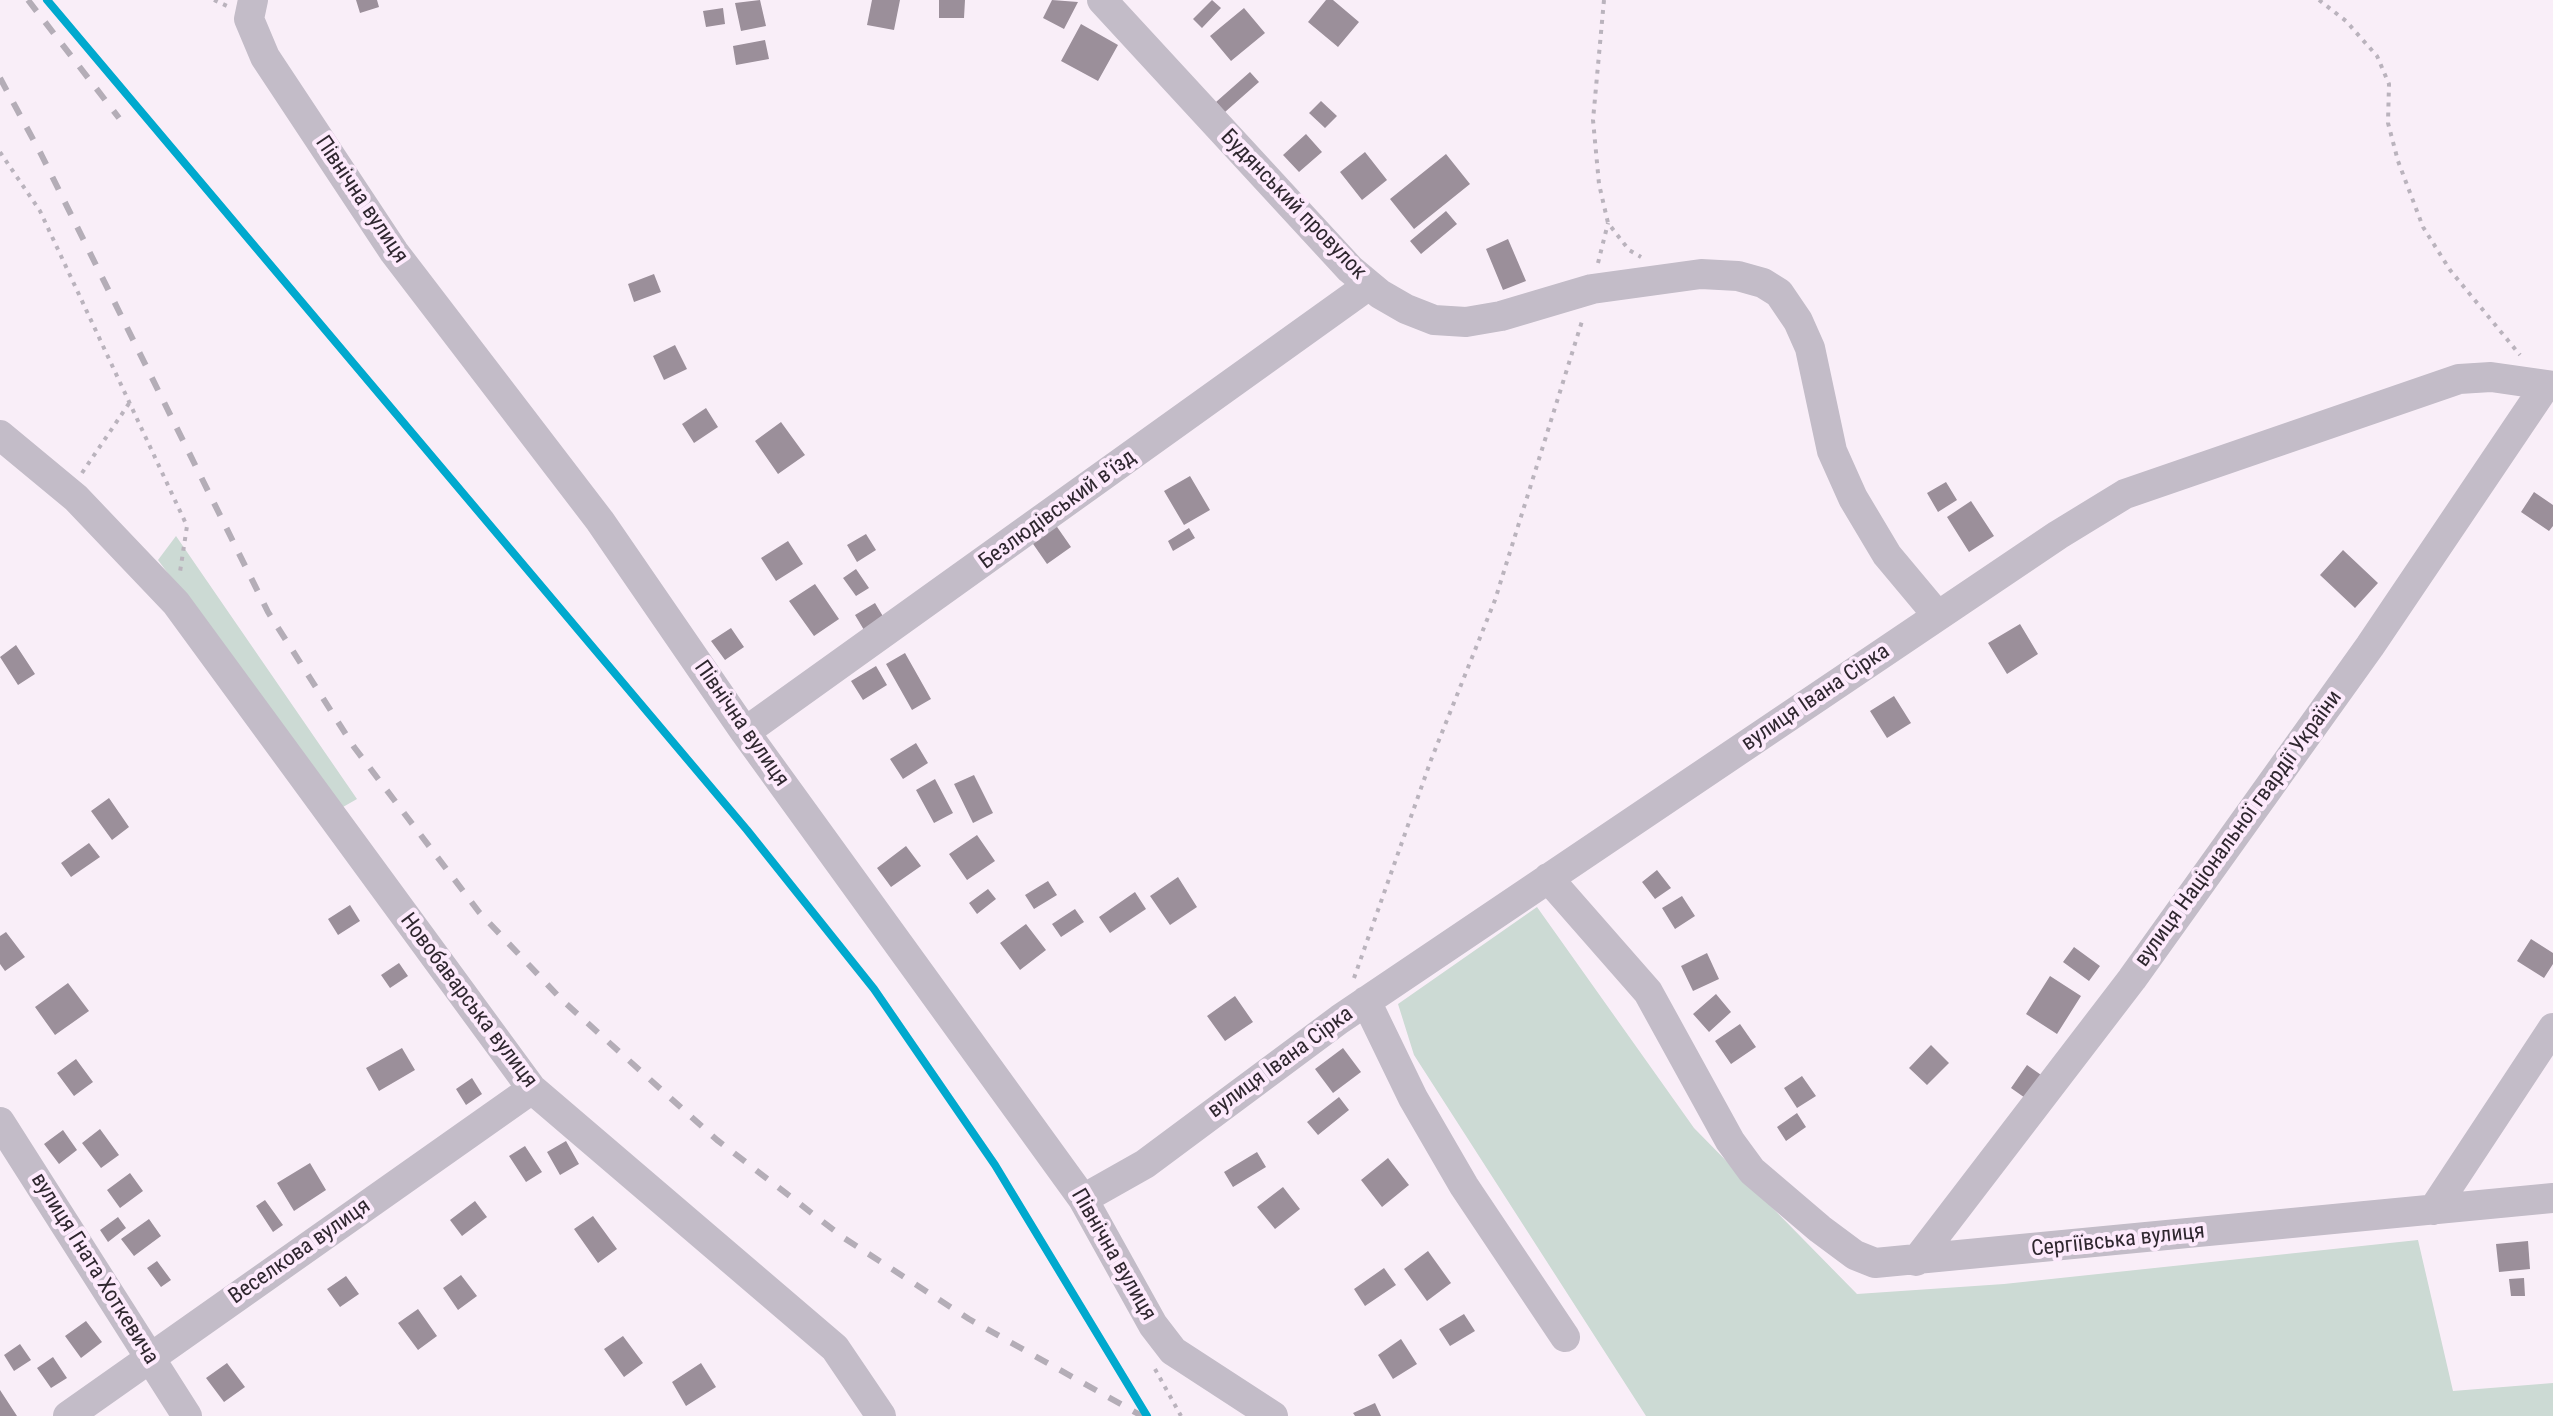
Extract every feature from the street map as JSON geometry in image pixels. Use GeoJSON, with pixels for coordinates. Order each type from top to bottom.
{"type":"FeatureCollection","features":[{"type":"Feature","properties":{"kind":"street","name":"Північна вулиця"},"geometry":{"type":"LineString","coordinates":[[253,0],[249,19],[265,57],[394,252],[600,521],[745,732],[1083,1199],[1133,1291],[1173,1351],[1273,1416]]}},
{"type":"Feature","properties":{"kind":"street","name":"Будянський провулок"},"geometry":{"type":"LineString","coordinates":[[1102,0],[1350,269],[1406,309],[1434,320],[1466,322],[1501,316],[1592,289],[1701,274],[1738,276],[1763,283],[1779,293],[1798,321],[1810,348],[1832,451],[1853,498],[1887,555],[1938,616]]}},
{"type":"Feature","properties":{"kind":"street","name":"Безлюдівський в'їзд"},"geometry":{"type":"LineString","coordinates":[[745,732],[1369,285]]}},
{"type":"Feature","properties":{"kind":"street","name":"вулиця Івана Сірка"},"geometry":{"type":"LineString","coordinates":[[1083,1199],[1145,1164],[1366,1001],[1938,616],[2125,494],[2459,379],[2491,377],[2549,386]]}},
{"type":"Feature","properties":{"kind":"street","name":"вулиця Національної гвардії України"},"geometry":{"type":"LineString","coordinates":[[1916,1261],[2159,941],[2370,646],[2549,386]]}},
{"type":"Feature","properties":{"kind":"street","name":"Новобаварська вулиця"},"geometry":{"type":"LineString","coordinates":[[0,435],[76,498],[176,603],[532,1089],[835,1348],[881,1416]]}},
{"type":"Feature","properties":{"kind":"street","name":"Сергіївська вулиця"},"geometry":{"type":"LineString","coordinates":[[1548,878],[1648,992],[1730,1141],[1752,1171],[1855,1255],[1875,1263],[2553,1198]]}},
{"type":"Feature","properties":{"kind":"street"},"geometry":{"type":"LineString","coordinates":[[1366,1001],[1413,1098],[1464,1186],[1565,1337]]}},
{"type":"Feature","properties":{"kind":"street"},"geometry":{"type":"LineString","coordinates":[[2433,1210],[2553,1028]]}},
{"type":"Feature","properties":{"kind":"street","name":"Веселкова вулиця"},"geometry":{"type":"LineString","coordinates":[[68,1416],[532,1089]]}},
{"type":"Feature","properties":{"kind":"street","name":"вулиця Гната Хоткевича"},"geometry":{"type":"LineString","coordinates":[[0,1122],[187,1416]]}},
{"type":"Feature","properties":{"kind":"path"},"geometry":{"type":"LineString","coordinates":[[1604,0],[1593,120],[1599,184],[1608,223],[1629,250],[1644,258]]}},
{"type":"Feature","properties":{"kind":"path"},"geometry":{"type":"LineString","coordinates":[[2319,0],[2346,21],[2377,56],[2389,84],[2388,123],[2398,161],[2423,227],[2450,270],[2549,386]]}},
{"type":"Feature","properties":{"kind":"path"},"geometry":{"type":"LineString","coordinates":[[0,152],[40,211],[187,526],[176,603]]}},
{"type":"Feature","properties":{"kind":"path"},"geometry":{"type":"LineString","coordinates":[[1340,1019],[1431,760],[1495,600],[1592,289],[1608,223]]}},
{"type":"Feature","properties":{"kind":"path"},"geometry":{"type":"LineString","coordinates":[[76,498],[83,470],[130,402]]}},
{"type":"Feature","properties":{"kind":"path"},"geometry":{"type":"LineString","coordinates":[[1152,1364],[1181,1416]]}},
{"type":"Feature","properties":{"kind":"shaded area"},"geometry":{"type":"Polygon","coordinates":[[[176,536],[357,799],[343,807],[158,560],[176,536]]]}},
{"type":"Feature","properties":{"kind":"shaded area"},"geometry":{"type":"Polygon","coordinates":[[[1537,907],[1694,1128],[1857,1294],[2004,1284],[2418,1240],[2453,1391],[2553,1383],[2553,1416],[1646,1416],[1414,1055],[1398,1004],[1537,907]]]}},
{"type":"Feature","properties":{"kind":"building"},"geometry":{"type":"Polygon","coordinates":[[[356,0],[377,0],[379,7],[360,13],[356,0]]]}},
{"type":"Feature","properties":{"kind":"building"},"geometry":{"type":"Polygon","coordinates":[[[760,0],[766,26],[741,31],[735,3],[760,0]]]}},
{"type":"Feature","properties":{"kind":"building"},"geometry":{"type":"Polygon","coordinates":[[[872,0],[900,0],[894,30],[867,25],[872,0]]]}},
{"type":"Feature","properties":{"kind":"building"},"geometry":{"type":"Polygon","coordinates":[[[939,0],[965,0],[964,18],[939,18],[939,0]]]}},
{"type":"Feature","properties":{"kind":"building"},"geometry":{"type":"Polygon","coordinates":[[[1052,0],[1078,2],[1064,29],[1043,18],[1052,0]]]}},
{"type":"Feature","properties":{"kind":"building"},"geometry":{"type":"Polygon","coordinates":[[[1212,0],[1221,8],[1202,28],[1193,19],[1212,0]]]}},
{"type":"Feature","properties":{"kind":"building"},"geometry":{"type":"Polygon","coordinates":[[[1326,0],[1333,0],[1359,22],[1338,47],[1308,22],[1326,0]]]}},
{"type":"Feature","properties":{"kind":"building"},"geometry":{"type":"Polygon","coordinates":[[[723,8],[725,24],[706,27],[703,11],[723,8]]]}},
{"type":"Feature","properties":{"kind":"building"},"geometry":{"type":"Polygon","coordinates":[[[1244,8],[1265,33],[1231,61],[1210,36],[1244,8]]]}},
{"type":"Feature","properties":{"kind":"building"},"geometry":{"type":"Polygon","coordinates":[[[1081,24],[1118,45],[1098,81],[1061,61],[1081,24]]]}},
{"type":"Feature","properties":{"kind":"building"},"geometry":{"type":"Polygon","coordinates":[[[765,40],[769,59],[736,65],[733,46],[765,40]]]}},
{"type":"Feature","properties":{"kind":"building"},"geometry":{"type":"Polygon","coordinates":[[[1250,72],[1259,82],[1225,112],[1216,102],[1250,72]]]}},
{"type":"Feature","properties":{"kind":"building"},"geometry":{"type":"Polygon","coordinates":[[[1321,101],[1337,116],[1325,128],[1309,113],[1321,101]]]}},
{"type":"Feature","properties":{"kind":"building"},"geometry":{"type":"Polygon","coordinates":[[[1306,134],[1322,152],[1299,172],[1283,155],[1306,134]]]}},
{"type":"Feature","properties":{"kind":"building"},"geometry":{"type":"Polygon","coordinates":[[[1365,152],[1387,180],[1362,200],[1340,172],[1365,152]]]}},
{"type":"Feature","properties":{"kind":"building"},"geometry":{"type":"Polygon","coordinates":[[[1446,154],[1470,184],[1414,229],[1390,199],[1446,154]]]}},
{"type":"Feature","properties":{"kind":"building"},"geometry":{"type":"Polygon","coordinates":[[[1446,211],[1457,224],[1421,254],[1410,241],[1446,211]]]}},
{"type":"Feature","properties":{"kind":"building"},"geometry":{"type":"Polygon","coordinates":[[[1508,239],[1526,281],[1503,290],[1486,249],[1508,239]]]}},
{"type":"Feature","properties":{"kind":"building"},"geometry":{"type":"Polygon","coordinates":[[[654,274],[661,292],[634,302],[628,284],[654,274]]]}},
{"type":"Feature","properties":{"kind":"building"},"geometry":{"type":"Polygon","coordinates":[[[675,345],[687,369],[664,380],[653,356],[675,345]]]}},
{"type":"Feature","properties":{"kind":"building"},"geometry":{"type":"Polygon","coordinates":[[[706,408],[718,427],[694,443],[682,424],[706,408]]]}},
{"type":"Feature","properties":{"kind":"building"},"geometry":{"type":"Polygon","coordinates":[[[781,422],[805,455],[778,474],[755,441],[781,422]]]}},
{"type":"Feature","properties":{"kind":"building"},"geometry":{"type":"Polygon","coordinates":[[[1190,476],[1210,510],[1184,525],[1164,491],[1190,476]]]}},
{"type":"Feature","properties":{"kind":"building"},"geometry":{"type":"Polygon","coordinates":[[[1946,482],[1957,500],[1938,512],[1927,493],[1946,482]]]}},
{"type":"Feature","properties":{"kind":"building"},"geometry":{"type":"Polygon","coordinates":[[[2534,492],[2553,505],[2553,526],[2549,531],[2521,512],[2534,492]]]}},
{"type":"Feature","properties":{"kind":"building"},"geometry":{"type":"Polygon","coordinates":[[[1971,501],[1994,536],[1969,552],[1947,517],[1971,501]]]}},
{"type":"Feature","properties":{"kind":"building"},"geometry":{"type":"Polygon","coordinates":[[[1055,524],[1071,547],[1047,564],[1031,541],[1055,524]]]}},
{"type":"Feature","properties":{"kind":"building"},"geometry":{"type":"Polygon","coordinates":[[[1189,528],[1195,538],[1173,551],[1168,541],[1189,528]]]}},
{"type":"Feature","properties":{"kind":"building"},"geometry":{"type":"Polygon","coordinates":[[[866,534],[876,550],[857,562],[847,545],[866,534]]]}},
{"type":"Feature","properties":{"kind":"building"},"geometry":{"type":"Polygon","coordinates":[[[788,541],[803,564],[776,581],[761,558],[788,541]]]}},
{"type":"Feature","properties":{"kind":"building"},"geometry":{"type":"Polygon","coordinates":[[[2343,550],[2378,583],[2355,608],[2320,575],[2343,550]]]}},
{"type":"Feature","properties":{"kind":"building"},"geometry":{"type":"Polygon","coordinates":[[[856,569],[869,588],[856,596],[843,578],[856,569]]]}},
{"type":"Feature","properties":{"kind":"building"},"geometry":{"type":"Polygon","coordinates":[[[815,584],[839,619],[814,636],[789,601],[815,584]]]}},
{"type":"Feature","properties":{"kind":"building"},"geometry":{"type":"Polygon","coordinates":[[[875,603],[884,618],[864,630],[855,615],[875,603]]]}},
{"type":"Feature","properties":{"kind":"building"},"geometry":{"type":"Polygon","coordinates":[[[2020,624],[2038,654],[2007,674],[1988,643],[2020,624]]]}},
{"type":"Feature","properties":{"kind":"building"},"geometry":{"type":"Polygon","coordinates":[[[731,628],[744,647],[725,660],[711,641],[731,628]]]}},
{"type":"Feature","properties":{"kind":"building"},"geometry":{"type":"Polygon","coordinates":[[[16,645],[35,674],[18,685],[0,657],[16,645]]]}},
{"type":"Feature","properties":{"kind":"building"},"geometry":{"type":"Polygon","coordinates":[[[905,653],[931,699],[912,710],[886,664],[905,653]]]}},
{"type":"Feature","properties":{"kind":"building"},"geometry":{"type":"Polygon","coordinates":[[[876,666],[887,685],[863,700],[851,681],[876,666]]]}},
{"type":"Feature","properties":{"kind":"building"},"geometry":{"type":"Polygon","coordinates":[[[1894,696],[1911,723],[1887,738],[1870,711],[1894,696]]]}},
{"type":"Feature","properties":{"kind":"building"},"geometry":{"type":"Polygon","coordinates":[[[916,743],[928,763],[903,779],[890,759],[916,743]]]}},
{"type":"Feature","properties":{"kind":"building"},"geometry":{"type":"Polygon","coordinates":[[[974,775],[993,813],[973,823],[954,784],[974,775]]]}},
{"type":"Feature","properties":{"kind":"building"},"geometry":{"type":"Polygon","coordinates":[[[935,779],[953,813],[934,823],[916,790],[935,779]]]}},
{"type":"Feature","properties":{"kind":"building"},"geometry":{"type":"Polygon","coordinates":[[[109,798],[129,827],[112,840],[91,811],[109,798]]]}},
{"type":"Feature","properties":{"kind":"building"},"geometry":{"type":"Polygon","coordinates":[[[977,835],[995,861],[967,880],[949,854],[977,835]]]}},
{"type":"Feature","properties":{"kind":"building"},"geometry":{"type":"Polygon","coordinates":[[[89,843],[100,857],[71,877],[61,863],[89,843]]]}},
{"type":"Feature","properties":{"kind":"building"},"geometry":{"type":"Polygon","coordinates":[[[906,846],[921,866],[891,887],[877,868],[906,846]]]}},
{"type":"Feature","properties":{"kind":"building"},"geometry":{"type":"Polygon","coordinates":[[[1657,870],[1671,888],[1655,899],[1642,882],[1657,870]]]}},
{"type":"Feature","properties":{"kind":"building"},"geometry":{"type":"Polygon","coordinates":[[[1178,877],[1197,907],[1170,925],[1150,896],[1178,877]]]}},
{"type":"Feature","properties":{"kind":"building"},"geometry":{"type":"Polygon","coordinates":[[[1048,881],[1057,895],[1034,909],[1025,895],[1048,881]]]}},
{"type":"Feature","properties":{"kind":"building"},"geometry":{"type":"Polygon","coordinates":[[[988,889],[996,899],[977,914],[969,903],[988,889]]]}},
{"type":"Feature","properties":{"kind":"building"},"geometry":{"type":"Polygon","coordinates":[[[1135,892],[1146,909],[1110,933],[1099,917],[1135,892]]]}},
{"type":"Feature","properties":{"kind":"building"},"geometry":{"type":"Polygon","coordinates":[[[1682,896],[1695,916],[1675,929],[1662,908],[1682,896]]]}},
{"type":"Feature","properties":{"kind":"building"},"geometry":{"type":"Polygon","coordinates":[[[350,905],[360,921],[338,935],[328,919],[350,905]]]}},
{"type":"Feature","properties":{"kind":"building"},"geometry":{"type":"Polygon","coordinates":[[[1075,909],[1084,922],[1061,937],[1052,924],[1075,909]]]}},
{"type":"Feature","properties":{"kind":"building"},"geometry":{"type":"Polygon","coordinates":[[[1026,924],[1046,950],[1020,970],[1000,943],[1026,924]]]}},
{"type":"Feature","properties":{"kind":"building"},"geometry":{"type":"Polygon","coordinates":[[[6,932],[25,957],[5,971],[0,964],[0,936],[6,932]]]}},
{"type":"Feature","properties":{"kind":"building"},"geometry":{"type":"Polygon","coordinates":[[[2531,939],[2553,953],[2553,964],[2544,978],[2517,961],[2531,939]]]}},
{"type":"Feature","properties":{"kind":"building"},"geometry":{"type":"Polygon","coordinates":[[[2074,947],[2100,966],[2089,981],[2063,962],[2074,947]]]}},
{"type":"Feature","properties":{"kind":"building"},"geometry":{"type":"Polygon","coordinates":[[[1707,953],[1719,979],[1693,991],[1681,966],[1707,953]]]}},
{"type":"Feature","properties":{"kind":"building"},"geometry":{"type":"Polygon","coordinates":[[[399,963],[408,976],[390,988],[381,975],[399,963]]]}},
{"type":"Feature","properties":{"kind":"building"},"geometry":{"type":"Polygon","coordinates":[[[2050,976],[2081,996],[2057,1034],[2026,1014],[2050,976]]]}},
{"type":"Feature","properties":{"kind":"building"},"geometry":{"type":"Polygon","coordinates":[[[68,983],[89,1011],[55,1035],[35,1007],[68,983]]]}},
{"type":"Feature","properties":{"kind":"building"},"geometry":{"type":"Polygon","coordinates":[[[1716,994],[1731,1012],[1709,1032],[1693,1014],[1716,994]]]}},
{"type":"Feature","properties":{"kind":"building"},"geometry":{"type":"Polygon","coordinates":[[[1235,996],[1253,1022],[1225,1041],[1207,1016],[1235,996]]]}},
{"type":"Feature","properties":{"kind":"building"},"geometry":{"type":"Polygon","coordinates":[[[1740,1024],[1756,1047],[1731,1064],[1715,1041],[1740,1024]]]}},
{"type":"Feature","properties":{"kind":"building"},"geometry":{"type":"Polygon","coordinates":[[[1931,1045],[1949,1063],[1927,1085],[1909,1068],[1931,1045]]]}},
{"type":"Feature","properties":{"kind":"building"},"geometry":{"type":"Polygon","coordinates":[[[402,1048],[415,1070],[379,1091],[366,1068],[402,1048]]]}},
{"type":"Feature","properties":{"kind":"building"},"geometry":{"type":"Polygon","coordinates":[[[1343,1048],[1361,1072],[1333,1093],[1315,1069],[1343,1048]]]}},
{"type":"Feature","properties":{"kind":"building"},"geometry":{"type":"Polygon","coordinates":[[[76,1059],[93,1082],[74,1096],[57,1073],[76,1059]]]}},
{"type":"Feature","properties":{"kind":"building"},"geometry":{"type":"Polygon","coordinates":[[[2027,1065],[2044,1077],[2028,1100],[2011,1088],[2027,1065]]]}},
{"type":"Feature","properties":{"kind":"building"},"geometry":{"type":"Polygon","coordinates":[[[1802,1076],[1816,1096],[1797,1108],[1784,1088],[1802,1076]]]}},
{"type":"Feature","properties":{"kind":"building"},"geometry":{"type":"Polygon","coordinates":[[[472,1078],[482,1094],[466,1105],[456,1089],[472,1078]]]}},
{"type":"Feature","properties":{"kind":"building"},"geometry":{"type":"Polygon","coordinates":[[[1339,1097],[1349,1110],[1318,1135],[1307,1122],[1339,1097]]]}},
{"type":"Feature","properties":{"kind":"building"},"geometry":{"type":"Polygon","coordinates":[[[1797,1113],[1806,1127],[1786,1141],[1777,1127],[1797,1113]]]}},
{"type":"Feature","properties":{"kind":"building"},"geometry":{"type":"Polygon","coordinates":[[[100,1129],[119,1155],[101,1168],[82,1143],[100,1129]]]}},
{"type":"Feature","properties":{"kind":"building"},"geometry":{"type":"Polygon","coordinates":[[[63,1130],[77,1150],[59,1164],[44,1144],[63,1130]]]}},
{"type":"Feature","properties":{"kind":"building"},"geometry":{"type":"Polygon","coordinates":[[[566,1141],[579,1164],[560,1175],[547,1152],[566,1141]]]}},
{"type":"Feature","properties":{"kind":"building"},"geometry":{"type":"Polygon","coordinates":[[[525,1146],[542,1172],[526,1182],[509,1156],[525,1146]]]}},
{"type":"Feature","properties":{"kind":"building"},"geometry":{"type":"Polygon","coordinates":[[[1257,1152],[1266,1167],[1233,1187],[1224,1172],[1257,1152]]]}},
{"type":"Feature","properties":{"kind":"building"},"geometry":{"type":"Polygon","coordinates":[[[1388,1158],[1409,1185],[1382,1207],[1361,1180],[1388,1158]]]}},
{"type":"Feature","properties":{"kind":"building"},"geometry":{"type":"Polygon","coordinates":[[[310,1163],[326,1190],[294,1211],[277,1183],[310,1163]]]}},
{"type":"Feature","properties":{"kind":"building"},"geometry":{"type":"Polygon","coordinates":[[[130,1173],[143,1191],[120,1208],[107,1190],[130,1173]]]}},
{"type":"Feature","properties":{"kind":"building"},"geometry":{"type":"Polygon","coordinates":[[[1283,1187],[1300,1209],[1275,1229],[1257,1207],[1283,1187]]]}},
{"type":"Feature","properties":{"kind":"building"},"geometry":{"type":"Polygon","coordinates":[[[265,1200],[283,1225],[273,1232],[256,1206],[265,1200]]]}},
{"type":"Feature","properties":{"kind":"building"},"geometry":{"type":"Polygon","coordinates":[[[475,1201],[487,1217],[462,1236],[450,1220],[475,1201]]]}},
{"type":"Feature","properties":{"kind":"building"},"geometry":{"type":"Polygon","coordinates":[[[593,1216],[617,1249],[598,1263],[574,1229],[593,1216]]]}},
{"type":"Feature","properties":{"kind":"building"},"geometry":{"type":"Polygon","coordinates":[[[118,1217],[126,1228],[108,1242],[100,1230],[118,1217]]]}},
{"type":"Feature","properties":{"kind":"building"},"geometry":{"type":"Polygon","coordinates":[[[149,1219],[161,1236],[134,1256],[121,1239],[149,1219]]]}},
{"type":"Feature","properties":{"kind":"building"},"geometry":{"type":"Polygon","coordinates":[[[2528,1241],[2530,1269],[2499,1272],[2496,1244],[2528,1241]]]}},
{"type":"Feature","properties":{"kind":"building"},"geometry":{"type":"Polygon","coordinates":[[[1428,1251],[1451,1283],[1427,1301],[1404,1269],[1428,1251]]]}},
{"type":"Feature","properties":{"kind":"building"},"geometry":{"type":"Polygon","coordinates":[[[157,1261],[171,1280],[161,1287],[147,1268],[157,1261]]]}},
{"type":"Feature","properties":{"kind":"building"},"geometry":{"type":"Polygon","coordinates":[[[1384,1268],[1396,1285],[1365,1306],[1354,1289],[1384,1268]]]}},
{"type":"Feature","properties":{"kind":"building"},"geometry":{"type":"Polygon","coordinates":[[[461,1275],[477,1296],[458,1310],[443,1288],[461,1275]]]}},
{"type":"Feature","properties":{"kind":"building"},"geometry":{"type":"Polygon","coordinates":[[[346,1276],[359,1294],[340,1307],[327,1289],[346,1276]]]}},
{"type":"Feature","properties":{"kind":"building"},"geometry":{"type":"Polygon","coordinates":[[[2524,1278],[2525,1296],[2511,1296],[2509,1279],[2524,1278]]]}},
{"type":"Feature","properties":{"kind":"building"},"geometry":{"type":"Polygon","coordinates":[[[418,1309],[437,1336],[418,1350],[398,1323],[418,1309]]]}},
{"type":"Feature","properties":{"kind":"building"},"geometry":{"type":"Polygon","coordinates":[[[1464,1314],[1475,1331],[1450,1346],[1439,1329],[1464,1314]]]}},
{"type":"Feature","properties":{"kind":"building"},"geometry":{"type":"Polygon","coordinates":[[[86,1321],[102,1342],[81,1358],[65,1336],[86,1321]]]}},
{"type":"Feature","properties":{"kind":"building"},"geometry":{"type":"Polygon","coordinates":[[[623,1336],[643,1363],[624,1377],[604,1349],[623,1336]]]}},
{"type":"Feature","properties":{"kind":"building"},"geometry":{"type":"Polygon","coordinates":[[[1401,1339],[1417,1364],[1393,1379],[1378,1355],[1401,1339]]]}},
{"type":"Feature","properties":{"kind":"building"},"geometry":{"type":"Polygon","coordinates":[[[20,1344],[31,1360],[14,1371],[4,1355],[20,1344]]]}},
{"type":"Feature","properties":{"kind":"building"},"geometry":{"type":"Polygon","coordinates":[[[53,1357],[67,1378],[51,1388],[37,1368],[53,1357]]]}},
{"type":"Feature","properties":{"kind":"building"},"geometry":{"type":"Polygon","coordinates":[[[227,1363],[245,1387],[224,1402],[206,1378],[227,1363]]]}},
{"type":"Feature","properties":{"kind":"building"},"geometry":{"type":"Polygon","coordinates":[[[701,1363],[716,1387],[686,1406],[672,1382],[701,1363]]]}},
{"type":"Feature","properties":{"kind":"building"},"geometry":{"type":"Polygon","coordinates":[[[0,1390],[17,1416],[0,1416],[0,1390]]]}},
{"type":"Feature","properties":{"kind":"building"},"geometry":{"type":"Polygon","coordinates":[[[1375,1403],[1381,1416],[1355,1416],[1353,1413],[1375,1403]]]}},
{"type":"Feature","properties":{"kind":"railway"},"geometry":{"type":"LineString","coordinates":[[28,0],[119,118]]}},
{"type":"Feature","properties":{"kind":"railway"},"geometry":{"type":"LineString","coordinates":[[47,0],[54,8]]}},
{"type":"Feature","properties":{"kind":"railway"},"geometry":{"type":"LineString","coordinates":[[0,78],[41,154],[268,612],[354,747],[479,912],[562,1000],[717,1140],[844,1238],[969,1319],[1142,1416]]}},
{"type":"Feature","properties":{"kind":"transit line"},"geometry":{"type":"LineString","coordinates":[[47,0],[747,830],[874,989],[995,1165],[1147,1416]]}}]}
